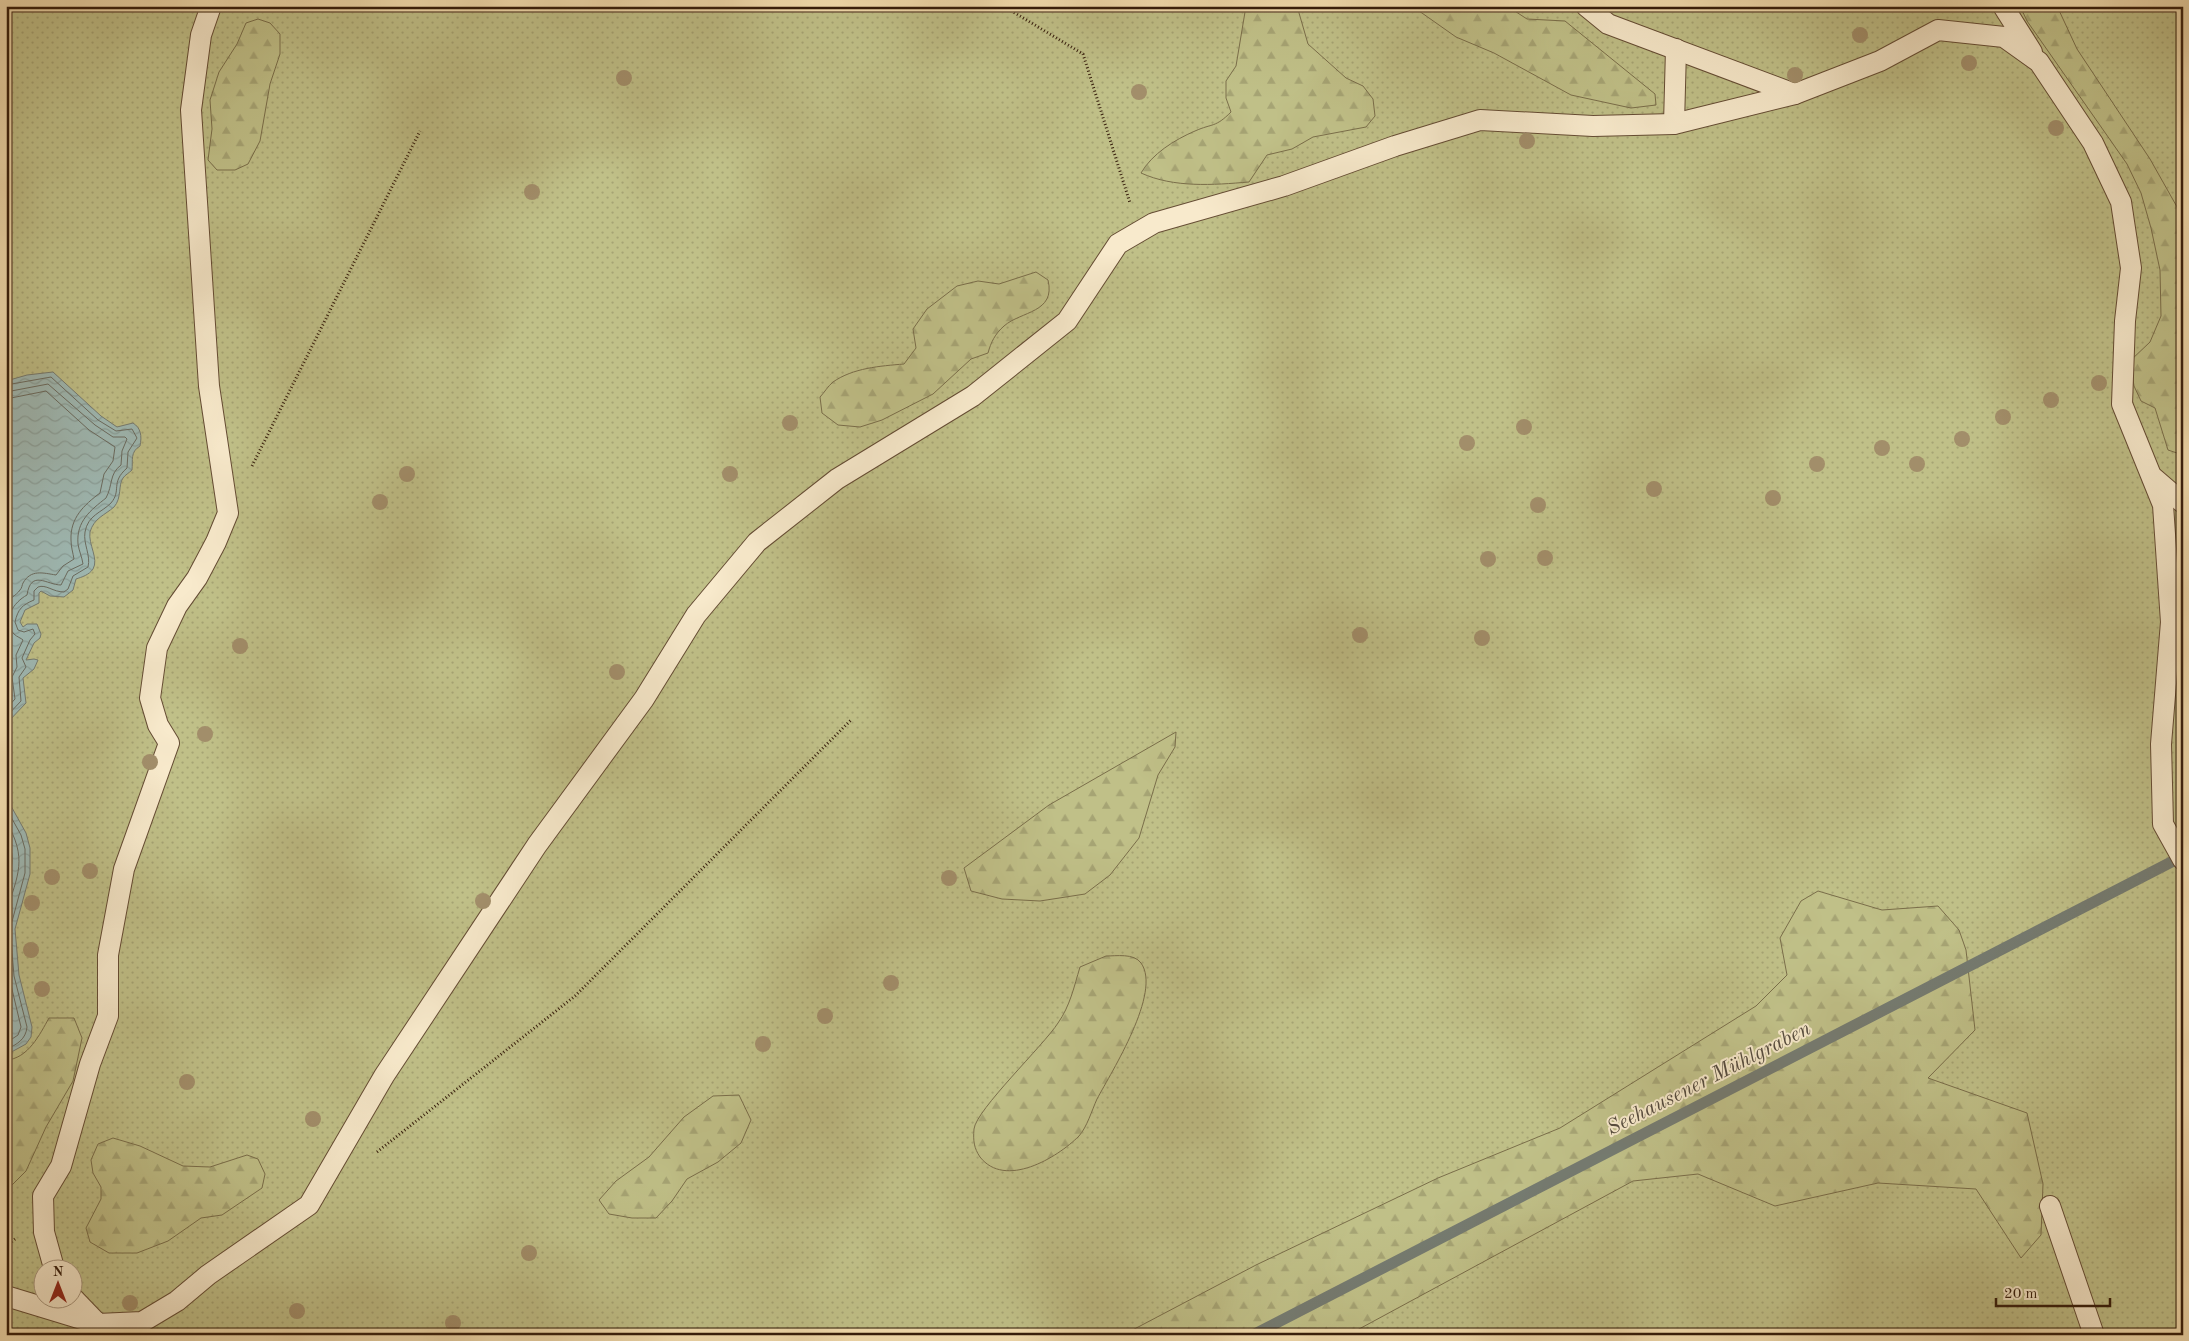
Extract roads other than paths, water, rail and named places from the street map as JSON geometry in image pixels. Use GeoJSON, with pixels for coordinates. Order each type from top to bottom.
{"type":"FeatureCollection","features":[{"type":"Feature","properties":{"kind":"lane"},"geometry":{"type":"LineString","coordinates":[[51,1258],[44,1232],[43,1196],[61,1166],[90,1064],[108,1016],[108,955],[124,870],[169,743],[158,725],[150,698],[157,648],[177,606],[197,578],[216,542],[228,513],[209,386],[190,110],[201,35],[212,6]]}},
{"type":"Feature","properties":{"kind":"lane"},"geometry":{"type":"LineString","coordinates":[[1586,6],[1608,24],[1795,94]]}},
{"type":"Feature","properties":{"kind":"lane"},"geometry":{"type":"LineString","coordinates":[[2002,6],[2093,143],[2121,202],[2131,268],[2125,321],[2122,404],[2162,505],[2171,622],[2161,744],[2162,824],[2183,860]]}},
{"type":"Feature","properties":{"kind":"lane"},"geometry":{"type":"LineString","coordinates":[[6,1296],[98,1324],[142,1322],[177,1301],[208,1276],[309,1205],[384,1076],[537,845],[644,699],[696,615],[757,542],[837,479],[972,396],[1068,321],[1118,244],[1154,223],[1284,186],[1395,146],[1480,120],[1593,126],[1674,124],[1795,94],[1880,61],[1938,30],[2004,37],[2038,62]]}},
{"type":"Feature","properties":{"kind":"lane"},"geometry":{"type":"LineString","coordinates":[[1674,124],[1676,49]]}},
{"type":"Feature","properties":{"kind":"lane"},"geometry":{"type":"LineString","coordinates":[[2151,476],[2183,503]]}},
{"type":"Feature","properties":{"kind":"lane"},"geometry":{"type":"LineString","coordinates":[[2050,1206],[2094,1335]]}},
{"type":"Feature","properties":{"kind":"lane"},"geometry":{"type":"LineString","coordinates":[[82,1307],[98,1324]]}},
{"type":"Feature","properties":{"kind":"water"},"geometry":{"type":"Polygon","coordinates":[[[53,372],[101,416],[117,427],[133,423],[136,425],[141,436],[141,442],[133,454],[132,470],[122,481],[119,496],[114,507],[97,520],[90,532],[90,541],[95,561],[93,569],[83,577],[76,579],[73,590],[64,597],[50,596],[41,591],[39,593],[39,603],[25,610],[20,622],[23,627],[27,624],[37,624],[41,634],[40,638],[34,643],[26,660],[38,660],[34,669],[23,678],[26,703],[6,724],[6,381],[27,375],[53,372]]]}},
{"type":"Feature","properties":{"kind":"water"},"geometry":{"type":"Polygon","coordinates":[[[6,797],[26,833],[30,848],[30,874],[15,929],[19,975],[32,1027],[31,1037],[26,1044],[6,1055],[6,797]]]}},
{"type":"Feature","properties":{"kind":"waterway","name":"Seehausener Mühlgraben"},"geometry":{"type":"LineString","coordinates":[[1253,1335],[2183,856]]}}]}
